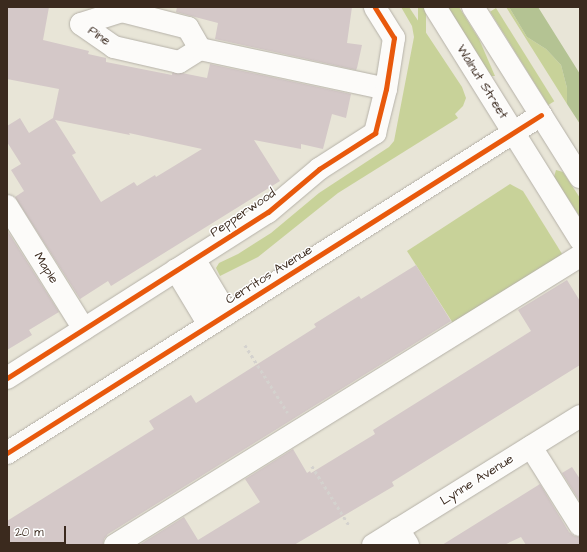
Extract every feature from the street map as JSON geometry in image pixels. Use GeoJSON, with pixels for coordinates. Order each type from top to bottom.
{"type":"FeatureCollection","features":[{"type":"Feature","properties":{"kind":"street","name":"Pepperwood"},"geometry":{"type":"LineString","coordinates":[[7,378],[268,212],[319,169],[375,133],[386,89],[394,38],[375,7]]}},
{"type":"Feature","properties":{"kind":"street","name":"Walnut Street"},"geometry":{"type":"LineString","coordinates":[[435,7],[580,239]]}},
{"type":"Feature","properties":{"kind":"street"},"geometry":{"type":"LineString","coordinates":[[473,7],[580,177]]}},
{"type":"Feature","properties":{"kind":"street"},"geometry":{"type":"LineString","coordinates":[[200,49],[386,89]]}},
{"type":"Feature","properties":{"kind":"street","name":"Cerritos Avenue"},"geometry":{"type":"LineString","coordinates":[[7,453],[541,115]]}},
{"type":"Feature","properties":{"kind":"street","name":"Maple"},"geometry":{"type":"LineString","coordinates":[[7,206],[84,329]]}},
{"type":"Feature","properties":{"kind":"street"},"geometry":{"type":"LineString","coordinates":[[115,545],[580,256]]}},
{"type":"Feature","properties":{"kind":"street"},"geometry":{"type":"LineString","coordinates":[[194,259],[218,320]]}},
{"type":"Feature","properties":{"kind":"street"},"geometry":{"type":"LineString","coordinates":[[176,270],[218,320]]}},
{"type":"Feature","properties":{"kind":"street","name":"Lynne Avenue"},"geometry":{"type":"LineString","coordinates":[[373,545],[403,537],[531,447],[580,416]]}},
{"type":"Feature","properties":{"kind":"street"},"geometry":{"type":"LineString","coordinates":[[531,447],[580,525]]}},
{"type":"Feature","properties":{"kind":"path"},"geometry":{"type":"LineString","coordinates":[[245,345],[288,414]]}},
{"type":"Feature","properties":{"kind":"path"},"geometry":{"type":"LineString","coordinates":[[312,466],[349,525]]}},
{"type":"Feature","properties":{"kind":"green space"},"geometry":{"type":"Polygon","coordinates":[[[401,7],[409,7],[462,87],[466,98],[463,106],[455,114],[458,118],[338,193],[258,257],[220,276],[216,268],[219,263],[238,254],[271,233],[319,193],[389,147],[394,141],[414,37],[412,26],[401,7]]]}},
{"type":"Feature","properties":{"kind":"green space"},"geometry":{"type":"Polygon","coordinates":[[[418,7],[426,7],[426,98],[418,98],[418,7]]]}},
{"type":"Feature","properties":{"kind":"green space"},"geometry":{"type":"Polygon","coordinates":[[[448,7],[459,7],[479,39],[495,76],[491,76],[448,7]]]}},
{"type":"Feature","properties":{"kind":"green space"},"geometry":{"type":"Polygon","coordinates":[[[506,7],[509,7],[527,37],[546,49],[561,65],[567,88],[567,104],[506,7]]]}},
{"type":"Feature","properties":{"kind":"green space"},"geometry":{"type":"Polygon","coordinates":[[[509,7],[538,7],[580,74],[580,124],[567,104],[567,88],[561,65],[546,49],[527,37],[509,7]]]}},
{"type":"Feature","properties":{"kind":"green space"},"geometry":{"type":"Polygon","coordinates":[[[496,8],[554,101],[548,105],[490,12],[496,8]]]}},
{"type":"Feature","properties":{"kind":"green space"},"geometry":{"type":"Polygon","coordinates":[[[556,170],[563,172],[580,198],[580,217],[554,177],[556,170]]]}},
{"type":"Feature","properties":{"kind":"green space"},"geometry":{"type":"Polygon","coordinates":[[[510,184],[523,191],[564,257],[456,328],[407,251],[510,184]]]}},
{"type":"Feature","properties":{"kind":"building"},"geometry":{"type":"Polygon","coordinates":[[[7,7],[49,7],[43,40],[89,51],[88,54],[106,58],[106,62],[172,75],[172,73],[182,73],[207,78],[210,64],[351,94],[346,118],[332,114],[323,149],[301,144],[301,149],[254,140],[280,181],[111,286],[108,281],[80,299],[15,197],[24,191],[11,170],[21,164],[7,142],[7,126],[20,118],[29,133],[53,118],[59,89],[7,79],[7,7]],[[55,120],[76,153],[72,155],[101,202],[134,182],[137,186],[155,175],[156,177],[202,149],[129,133],[130,135],[55,120]]]}},
{"type":"Feature","properties":{"kind":"building"},"geometry":{"type":"Polygon","coordinates":[[[177,7],[352,7],[347,43],[362,45],[357,68],[356,70],[215,39],[218,23],[176,12],[177,7]]]}},
{"type":"Feature","properties":{"kind":"building"},"geometry":{"type":"Polygon","coordinates":[[[7,230],[59,312],[29,330],[32,335],[7,350],[7,230]]]}},
{"type":"Feature","properties":{"kind":"building"},"geometry":{"type":"Polygon","coordinates":[[[416,265],[451,321],[108,534],[104,539],[103,545],[7,545],[7,521],[154,429],[149,421],[191,395],[196,403],[316,327],[314,324],[359,296],[361,299],[416,265]]]}},
{"type":"Feature","properties":{"kind":"building"},"geometry":{"type":"Polygon","coordinates":[[[567,280],[580,301],[580,365],[392,482],[394,486],[294,545],[139,545],[184,517],[198,540],[260,502],[245,479],[293,449],[307,473],[310,471],[311,473],[375,434],[373,430],[531,331],[518,310],[567,280]]]}},
{"type":"Feature","properties":{"kind":"building"},"geometry":{"type":"Polygon","coordinates":[[[572,467],[580,479],[580,502],[562,473],[572,467]]]}},
{"type":"Feature","properties":{"kind":"building"},"geometry":{"type":"Polygon","coordinates":[[[540,484],[569,532],[574,536],[580,537],[580,545],[526,545],[521,537],[504,545],[442,545],[540,484]]]}},
{"type":"Feature","properties":{"kind":"cycle path"},"geometry":{"type":"LineString","coordinates":[[7,378],[268,212],[319,169],[375,133],[386,89],[394,38],[375,7]]}},
{"type":"Feature","properties":{"kind":"cycle path"},"geometry":{"type":"LineString","coordinates":[[7,453],[541,115]]}}]}
